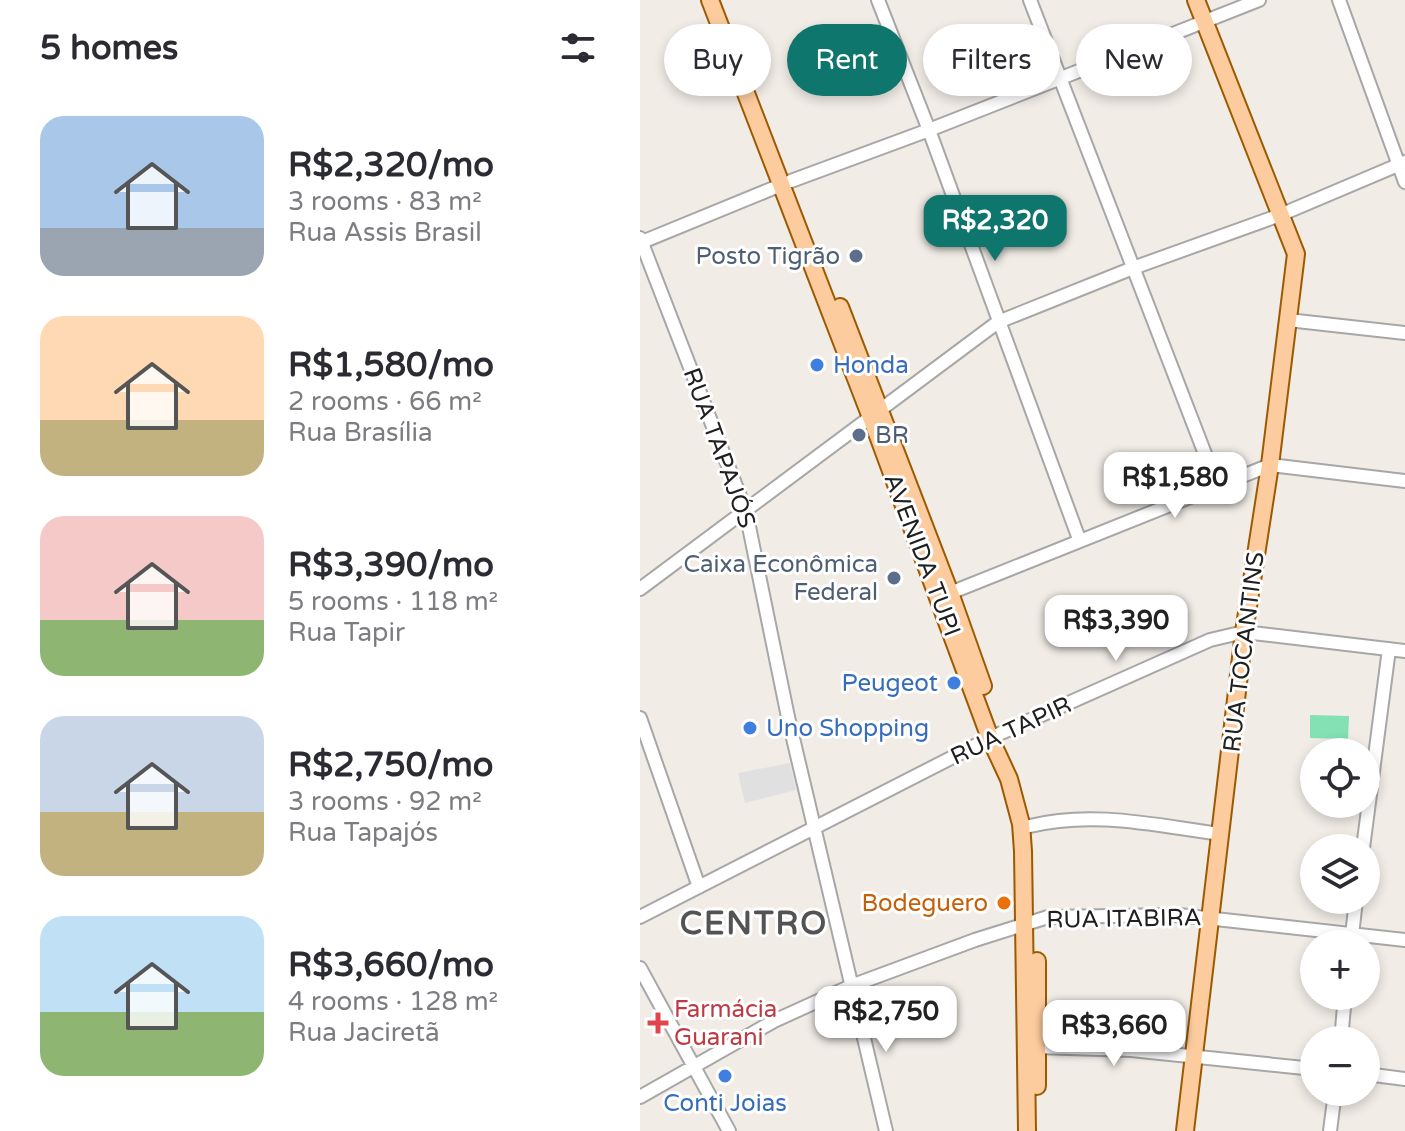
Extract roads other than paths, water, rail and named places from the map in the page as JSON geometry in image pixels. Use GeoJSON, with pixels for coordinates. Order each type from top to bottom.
{"type":"FeatureCollection","features":[{"type":"Feature","properties":{"kind":"main road","name":"AVENIDA TUPI"},"geometry":{"type":"LineString","coordinates":[[710,0],[786,183]]}},
{"type":"Feature","properties":{"kind":"main road","name":"AVENIDA TUPI"},"geometry":{"type":"LineString","coordinates":[[720,0],[786,183],[996,736],[1021,789],[1030,826],[1027,1131]]}},
{"type":"Feature","properties":{"kind":"main road","name":"RUA TOCANTINS"},"geometry":{"type":"LineString","coordinates":[[1185,1131],[1244,632],[1270,465],[1296,254],[1196,0]]}},
{"type":"Feature","properties":{"kind":"main road","name":"AVENIDA TUPI"},"geometry":{"type":"LineString","coordinates":[[874,414],[950,593],[1021,824],[1031,922],[1037,1047],[1037,1131]]}},
{"type":"Feature","properties":{"kind":"street"},"geometry":{"type":"LineString","coordinates":[[878,0],[1079,539]]}},
{"type":"Feature","properties":{"kind":"street"},"geometry":{"type":"LineString","coordinates":[[1030,0],[1217,485]]}},
{"type":"Feature","properties":{"kind":"street"},"geometry":{"type":"LineString","coordinates":[[641,240],[1259,0]]}},
{"type":"Feature","properties":{"kind":"street"},"geometry":{"type":"LineString","coordinates":[[1339,0],[1402,163],[1405,182]]}},
{"type":"Feature","properties":{"kind":"street"},"geometry":{"type":"LineString","coordinates":[[640,589],[998,322],[1133,268],[1280,215],[1402,163]]}},
{"type":"Feature","properties":{"kind":"street","name":"RUA TAPAJÓS"},"geometry":{"type":"LineString","coordinates":[[641,240],[746,512],[788,717],[886,1131]]}},
{"type":"Feature","properties":{"kind":"street"},"geometry":{"type":"LineString","coordinates":[[1288,320],[1405,333]]}},
{"type":"Feature","properties":{"kind":"street"},"geometry":{"type":"LineString","coordinates":[[950,593],[1270,465],[1405,481]]}},
{"type":"Feature","properties":{"kind":"street","name":"RUA TAPIR"},"geometry":{"type":"LineString","coordinates":[[640,917],[996,736],[1210,640],[1244,632],[1405,651]]}},
{"type":"Feature","properties":{"kind":"street"},"geometry":{"type":"LineString","coordinates":[[1365,834],[1389,649]]}},
{"type":"Feature","properties":{"kind":"street"},"geometry":{"type":"LineString","coordinates":[[640,718],[699,887]]}},
{"type":"Feature","properties":{"kind":"street"},"geometry":{"type":"LineString","coordinates":[[1030,826],[1051,821],[1097,818],[1221,834]]}},
{"type":"Feature","properties":{"kind":"street","name":"RUA ITABIRA"},"geometry":{"type":"LineString","coordinates":[[640,1097],[774,1021],[851,986],[1048,917],[1209,917],[1300,931]]}},
{"type":"Feature","properties":{"kind":"street","name":"RUA ITABIRA"},"geometry":{"type":"LineString","coordinates":[[1380,940],[1405,940]]}},
{"type":"Feature","properties":{"kind":"street"},"geometry":{"type":"LineString","coordinates":[[640,968],[729,1131]]}},
{"type":"Feature","properties":{"kind":"street"},"geometry":{"type":"LineString","coordinates":[[1037,1047],[1131,1050],[1300,1068]]}},
{"type":"Feature","properties":{"kind":"street"},"geometry":{"type":"LineString","coordinates":[[1380,1076],[1405,1079]]}},
{"type":"Feature","properties":{"kind":"street"},"geometry":{"type":"LineString","coordinates":[[1330,1131],[1333,1106]]}},
{"type":"Feature","properties":{"kind":"place","name":"Posto Tigrão"},"geometry":{"type":"Point","coordinates":[856,256]}},
{"type":"Feature","properties":{"kind":"place","name":"Honda"},"geometry":{"type":"Point","coordinates":[817,365]}},
{"type":"Feature","properties":{"kind":"place","name":"BR"},"geometry":{"type":"Point","coordinates":[859,435]}},
{"type":"Feature","properties":{"kind":"place","name":"Caixa Econômica Federal"},"geometry":{"type":"Point","coordinates":[894,578]}},
{"type":"Feature","properties":{"kind":"place","name":"Peugeot"},"geometry":{"type":"Point","coordinates":[954,683]}},
{"type":"Feature","properties":{"kind":"place","name":"Uno Shopping"},"geometry":{"type":"Point","coordinates":[750,728]}},
{"type":"Feature","properties":{"kind":"place","name":"Bodeguero"},"geometry":{"type":"Point","coordinates":[1004,903]}},
{"type":"Feature","properties":{"kind":"place","name":"Farmácia Guarani"},"geometry":{"type":"Point","coordinates":[658,1023]}},
{"type":"Feature","properties":{"kind":"place","name":"Conti Joias"},"geometry":{"type":"Point","coordinates":[725,1076]}},
{"type":"Feature","properties":{"kind":"district","name":"CENTRO"},"geometry":{"type":"Point","coordinates":[754,924]}}]}
